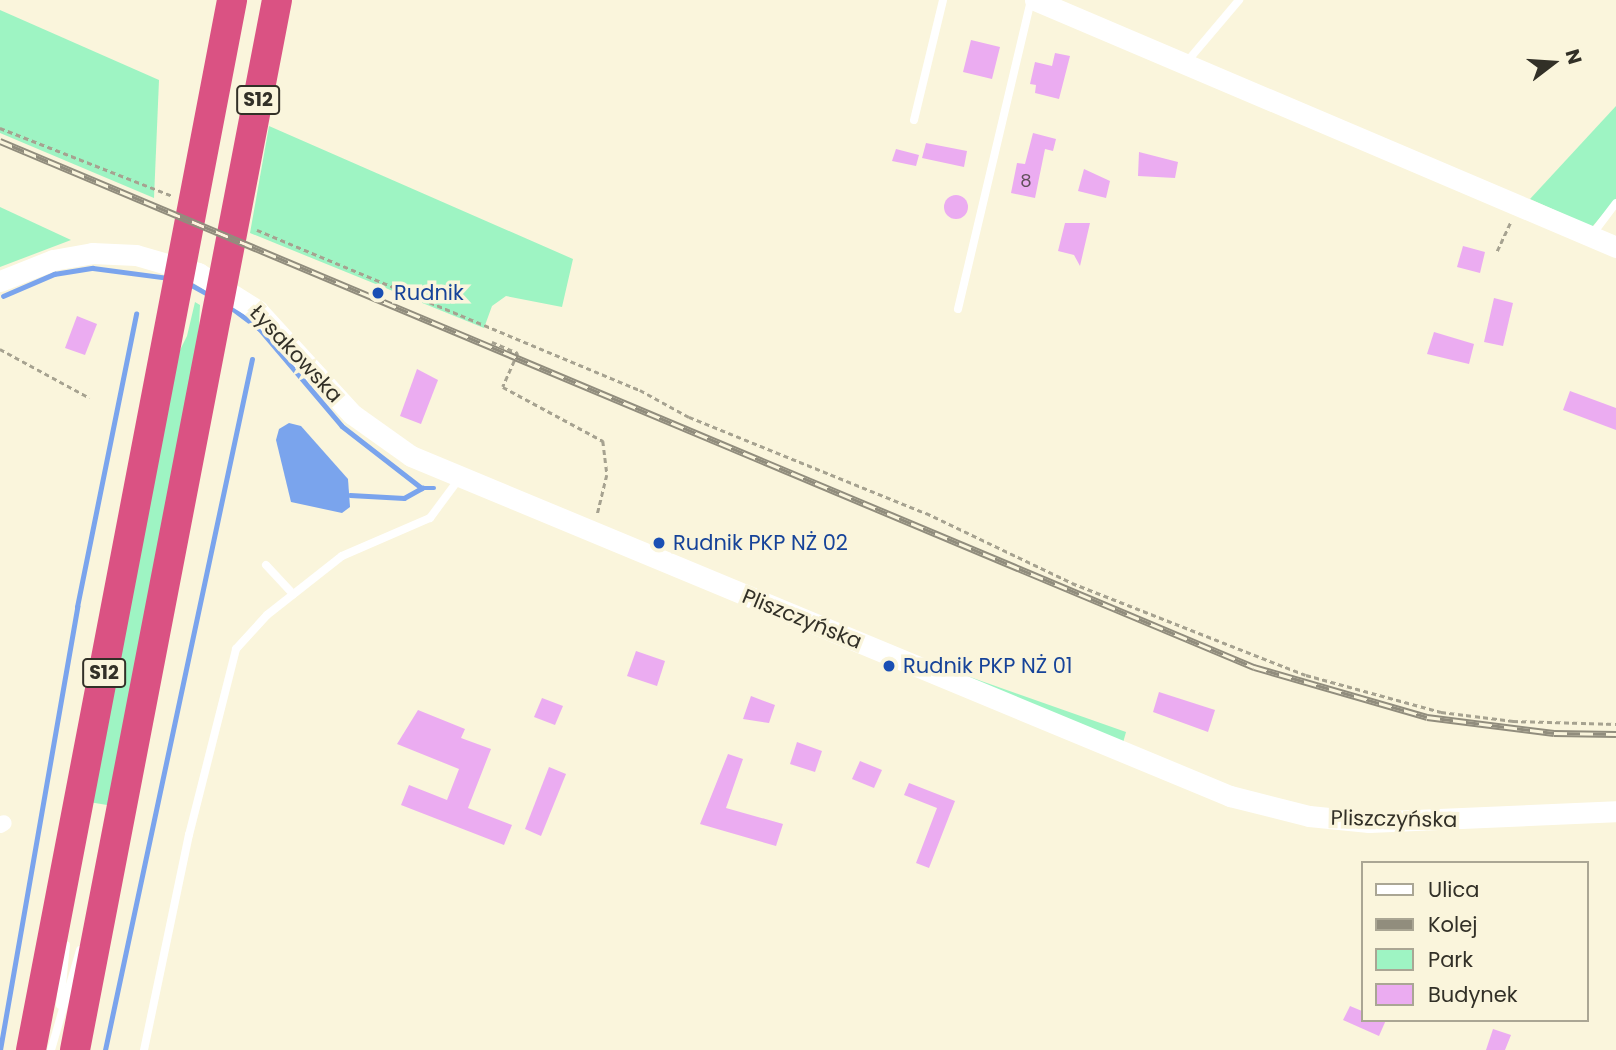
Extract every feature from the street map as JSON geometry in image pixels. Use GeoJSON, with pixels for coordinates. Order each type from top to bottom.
{"type":"FeatureCollection","features":[{"type":"Feature","properties":{"kind":"highway","name":"S12"},"geometry":{"type":"LineString","coordinates":[[31,1050],[176,295],[191,192],[232,0]]}},
{"type":"Feature","properties":{"kind":"highway","name":"S12"},"geometry":{"type":"LineString","coordinates":[[75,1050],[218,312],[243,213],[277,0]]}},
{"type":"Feature","properties":{"kind":"street"},"geometry":{"type":"LineString","coordinates":[[1037,1],[1616,247]]}},
{"type":"Feature","properties":{"kind":"street","name":"Łysakowska"},"geometry":{"type":"LineString","coordinates":[[0,281],[53,260],[92,253],[136,255],[198,273],[257,310],[365,426],[403,452],[459,479]]}},
{"type":"Feature","properties":{"kind":"street","name":"Pliszczyńska"},"geometry":{"type":"LineString","coordinates":[[459,479],[1256,804],[1332,820],[1390,823],[1616,811]]}},
{"type":"Feature","properties":{"kind":"lane"},"geometry":{"type":"LineString","coordinates":[[914,120],[943,0]]}},
{"type":"Feature","properties":{"kind":"lane"},"geometry":{"type":"LineString","coordinates":[[1185,64],[1239,0]]}},
{"type":"Feature","properties":{"kind":"lane"},"geometry":{"type":"LineString","coordinates":[[958,309],[1037,1]]}},
{"type":"Feature","properties":{"kind":"lane"},"geometry":{"type":"LineString","coordinates":[[1591,236],[1616,203]]}},
{"type":"Feature","properties":{"kind":"lane"},"geometry":{"type":"LineString","coordinates":[[144,1050],[232,659],[245,638],[293,594],[355,548],[420,525],[437,512],[459,479]]}},
{"type":"Feature","properties":{"kind":"lane"},"geometry":{"type":"LineString","coordinates":[[266,565],[293,594]]}},
{"type":"Feature","properties":{"kind":"lane"},"geometry":{"type":"LineString","coordinates":[[68,921],[79,803]]}},
{"type":"Feature","properties":{"kind":"lane"},"geometry":{"type":"LineString","coordinates":[[53,1050],[122,806]]}},
{"type":"Feature","properties":{"kind":"lane"},"geometry":{"type":"LineString","coordinates":[[58,1026],[66,934]]}},
{"type":"Feature","properties":{"kind":"path"},"geometry":{"type":"LineString","coordinates":[[0,128],[191,192]]}},
{"type":"Feature","properties":{"kind":"path"},"geometry":{"type":"LineString","coordinates":[[1497,251],[1519,205]]}},
{"type":"Feature","properties":{"kind":"path"},"geometry":{"type":"LineString","coordinates":[[243,213],[640,390],[689,417],[926,513],[1072,583],[1306,676],[1441,712],[1513,721],[1616,723]]}},
{"type":"Feature","properties":{"kind":"path"},"geometry":{"type":"LineString","coordinates":[[492,342],[518,353],[503,387],[603,441],[607,475],[593,534]]}},
{"type":"Feature","properties":{"kind":"path"},"geometry":{"type":"LineString","coordinates":[[0,349],[90,398]]}},
{"type":"Feature","properties":{"kind":"green space"},"geometry":{"type":"Polygon","coordinates":[[[0,10],[159,80],[154,198],[0,133],[0,10]]]}},
{"type":"Feature","properties":{"kind":"green space"},"geometry":{"type":"Polygon","coordinates":[[[1616,106],[1616,199],[1592,227],[1530,199],[1616,106]]]}},
{"type":"Feature","properties":{"kind":"green space"},"geometry":{"type":"Polygon","coordinates":[[[269,126],[573,259],[562,307],[506,296],[492,306],[484,328],[250,233],[269,126]]]}},
{"type":"Feature","properties":{"kind":"green space"},"geometry":{"type":"Polygon","coordinates":[[[0,207],[71,240],[0,267],[0,207]]]}},
{"type":"Feature","properties":{"kind":"green space"},"geometry":{"type":"Polygon","coordinates":[[[195,302],[200,305],[197,366],[113,806],[89,802],[174,362],[187,336],[195,302]]]}},
{"type":"Feature","properties":{"kind":"green space"},"geometry":{"type":"Polygon","coordinates":[[[939,666],[1126,732],[1121,750],[939,666]]]}},
{"type":"Feature","properties":{"kind":"water"},"geometry":{"type":"Polygon","coordinates":[[[289,423],[301,426],[348,479],[350,507],[342,513],[291,502],[276,440],[279,429],[289,423]]]}},
{"type":"Feature","properties":{"kind":"building"},"geometry":{"type":"Polygon","coordinates":[[[971,40],[1000,47],[992,79],[963,72],[971,40]]]}},
{"type":"Feature","properties":{"kind":"building"},"geometry":{"type":"Polygon","coordinates":[[[1055,53],[1070,56],[1059,99],[1035,93],[1036,85],[1030,84],[1035,62],[1052,66],[1055,53]]]}},
{"type":"Feature","properties":{"kind":"building"},"geometry":{"type":"Polygon","coordinates":[[[1033,133],[1056,139],[1053,151],[1045,149],[1035,198],[1011,193],[1017,163],[1025,164],[1033,133]]]}},
{"type":"Feature","properties":{"kind":"building"},"geometry":{"type":"Polygon","coordinates":[[[926,143],[967,151],[964,167],[922,158],[926,143]]]}},
{"type":"Feature","properties":{"kind":"building"},"geometry":{"type":"Polygon","coordinates":[[[896,149],[919,155],[916,166],[892,161],[896,149]]]}},
{"type":"Feature","properties":{"kind":"building"},"geometry":{"type":"Polygon","coordinates":[[[1139,152],[1178,162],[1175,178],[1138,176],[1139,152]]]}},
{"type":"Feature","properties":{"kind":"building"},"geometry":{"type":"Polygon","coordinates":[[[1084,169],[1110,181],[1106,198],[1078,191],[1084,169]]]}},
{"type":"Feature","properties":{"kind":"building"},"geometry":{"type":"Polygon","coordinates":[[[956,195],[964,199],[968,207],[964,215],[956,219],[948,215],[944,207],[948,199],[956,195]]]}},
{"type":"Feature","properties":{"kind":"building"},"geometry":{"type":"Polygon","coordinates":[[[1065,223],[1090,223],[1080,266],[1074,255],[1058,251],[1065,223]]]}},
{"type":"Feature","properties":{"kind":"building"},"geometry":{"type":"Polygon","coordinates":[[[1463,246],[1485,252],[1480,273],[1457,267],[1463,246]]]}},
{"type":"Feature","properties":{"kind":"building"},"geometry":{"type":"Polygon","coordinates":[[[1494,298],[1513,303],[1503,346],[1484,342],[1494,298]]]}},
{"type":"Feature","properties":{"kind":"building"},"geometry":{"type":"Polygon","coordinates":[[[77,316],[97,324],[85,355],[65,348],[77,316]]]}},
{"type":"Feature","properties":{"kind":"building"},"geometry":{"type":"Polygon","coordinates":[[[1434,332],[1474,344],[1469,364],[1427,354],[1434,332]]]}},
{"type":"Feature","properties":{"kind":"building"},"geometry":{"type":"Polygon","coordinates":[[[417,369],[438,380],[421,424],[400,416],[417,369]]]}},
{"type":"Feature","properties":{"kind":"building"},"geometry":{"type":"Polygon","coordinates":[[[1570,391],[1616,408],[1616,430],[1563,410],[1570,391]]]}},
{"type":"Feature","properties":{"kind":"building"},"geometry":{"type":"Polygon","coordinates":[[[636,651],[665,661],[657,686],[627,676],[636,651]]]}},
{"type":"Feature","properties":{"kind":"building"},"geometry":{"type":"Polygon","coordinates":[[[1159,692],[1215,710],[1208,732],[1153,712],[1159,692]]]}},
{"type":"Feature","properties":{"kind":"building"},"geometry":{"type":"Polygon","coordinates":[[[751,696],[775,705],[769,723],[743,719],[751,696]]]}},
{"type":"Feature","properties":{"kind":"building"},"geometry":{"type":"Polygon","coordinates":[[[542,698],[563,706],[555,725],[534,717],[542,698]]]}},
{"type":"Feature","properties":{"kind":"building"},"geometry":{"type":"Polygon","coordinates":[[[418,710],[465,729],[461,738],[491,749],[468,808],[512,825],[504,845],[401,805],[409,785],[447,800],[459,769],[397,744],[418,710]]]}},
{"type":"Feature","properties":{"kind":"building"},"geometry":{"type":"Polygon","coordinates":[[[797,742],[822,751],[815,772],[790,764],[797,742]]]}},
{"type":"Feature","properties":{"kind":"building"},"geometry":{"type":"Polygon","coordinates":[[[728,754],[743,759],[726,808],[783,824],[776,846],[700,824],[728,754]]]}},
{"type":"Feature","properties":{"kind":"building"},"geometry":{"type":"Polygon","coordinates":[[[860,761],[882,770],[874,788],[852,779],[860,761]]]}},
{"type":"Feature","properties":{"kind":"building"},"geometry":{"type":"Polygon","coordinates":[[[549,767],[566,774],[541,836],[525,829],[549,767]]]}},
{"type":"Feature","properties":{"kind":"building"},"geometry":{"type":"Polygon","coordinates":[[[909,783],[955,801],[929,868],[916,863],[937,808],[904,795],[909,783]]]}},
{"type":"Feature","properties":{"kind":"building"},"geometry":{"type":"Polygon","coordinates":[[[1350,1006],[1360,1010],[1360,1022],[1385,1022],[1379,1036],[1343,1020],[1350,1006]]]}},
{"type":"Feature","properties":{"kind":"building"},"geometry":{"type":"Polygon","coordinates":[[[1493,1029],[1511,1035],[1505,1050],[1486,1050],[1493,1029]]]}},
{"type":"Feature","properties":{"kind":"waterway"},"geometry":{"type":"LineString","coordinates":[[3,296],[54,274],[93,268],[169,278]]}},
{"type":"Feature","properties":{"kind":"waterway"},"geometry":{"type":"LineString","coordinates":[[188,283],[208,294]]}},
{"type":"Feature","properties":{"kind":"waterway"},"geometry":{"type":"LineString","coordinates":[[228,305],[259,328],[342,426],[422,488]]}},
{"type":"Feature","properties":{"kind":"waterway"},"geometry":{"type":"LineString","coordinates":[[0,1050],[77,607],[136,314]]}},
{"type":"Feature","properties":{"kind":"waterway"},"geometry":{"type":"LineString","coordinates":[[105,1050],[252,359]]}},
{"type":"Feature","properties":{"kind":"waterway"},"geometry":{"type":"LineString","coordinates":[[350,495],[404,498],[422,488],[434,488]]}},
{"type":"Feature","properties":{"kind":"railway"},"geometry":{"type":"LineString","coordinates":[[0,141],[1254,667],[1427,717],[1554,733],[1616,734]]}},
{"type":"Feature","properties":{"kind":"place","name":"Rudnik"},"geometry":{"type":"Point","coordinates":[378,293]}},
{"type":"Feature","properties":{"kind":"place","name":"Rudnik PKP NŻ 02"},"geometry":{"type":"Point","coordinates":[659,543]}},
{"type":"Feature","properties":{"kind":"place","name":"Rudnik PKP NŻ 01"},"geometry":{"type":"Point","coordinates":[889,666]}}]}
